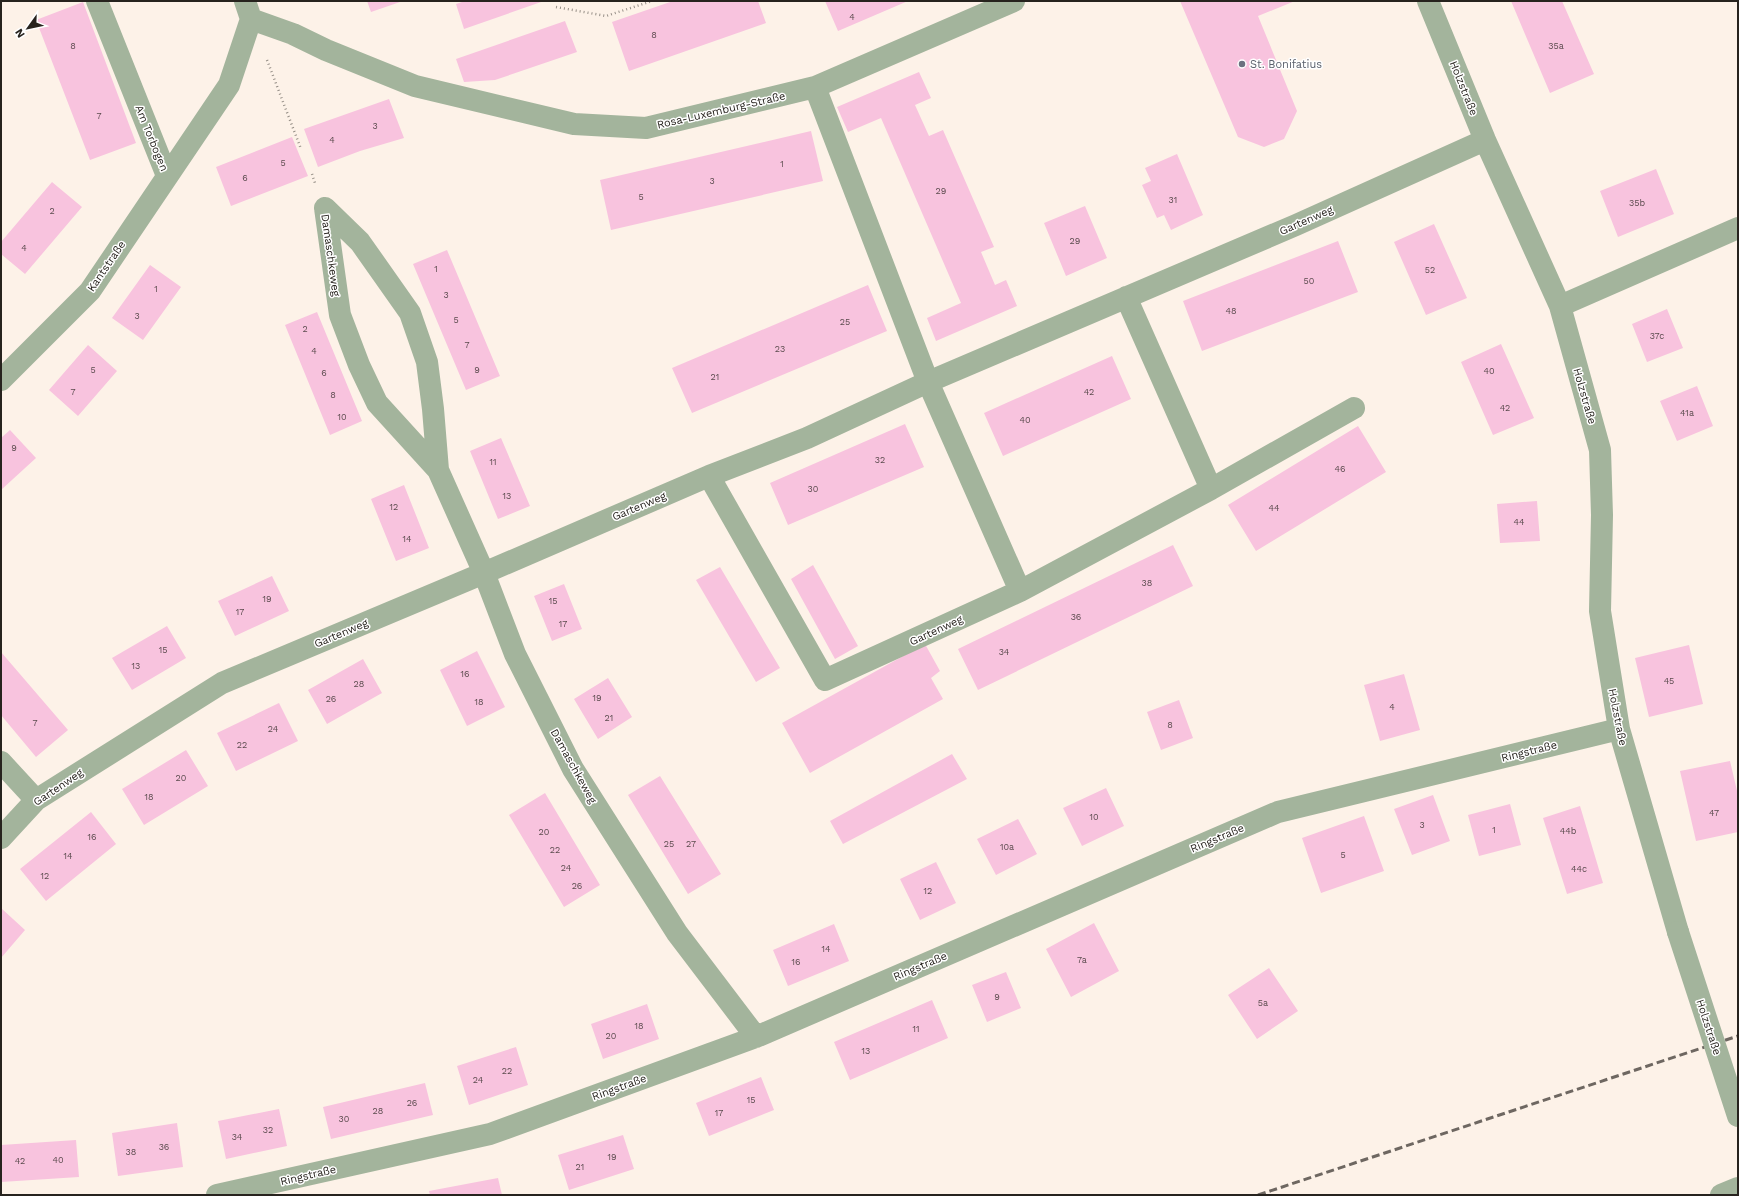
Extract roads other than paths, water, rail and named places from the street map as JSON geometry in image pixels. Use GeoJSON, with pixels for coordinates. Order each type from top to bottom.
{"type":"FeatureCollection","features":[{"type":"Feature","properties":{"kind":"street","name":"Am Torbogen"},"geometry":{"type":"LineString","coordinates":[[97,1],[167,176]]}},
{"type":"Feature","properties":{"kind":"street","name":"Rosa-Luxemburg-Straße"},"geometry":{"type":"LineString","coordinates":[[248,10],[326,50],[415,86],[574,124],[646,128],[815,87],[1014,1]]}},
{"type":"Feature","properties":{"kind":"street","name":"Holzstraße"},"geometry":{"type":"LineString","coordinates":[[1428,1],[1485,140],[1560,306],[1600,450],[1602,515],[1600,611],[1619,729],[1678,932],[1738,1116]]}},
{"type":"Feature","properties":{"kind":"street","name":"Am Torbogen"},"geometry":{"type":"LineString","coordinates":[[167,176],[229,85],[248,10]]}},
{"type":"Feature","properties":{"kind":"street"},"geometry":{"type":"LineString","coordinates":[[815,87],[928,382],[1020,591]]}},
{"type":"Feature","properties":{"kind":"street","name":"Gartenweg"},"geometry":{"type":"LineString","coordinates":[[1,838],[36,800],[222,683],[484,573],[709,476],[807,438],[928,382],[1296,225],[1485,140]]}},
{"type":"Feature","properties":{"kind":"street","name":"Kantstraße"},"geometry":{"type":"LineString","coordinates":[[1,380],[90,291],[167,176]]}},
{"type":"Feature","properties":{"kind":"street","name":"Damaschkeweg"},"geometry":{"type":"LineString","coordinates":[[438,470],[433,409],[427,362],[410,313],[360,242],[325,208],[340,315],[359,365],[377,403],[438,470],[484,573],[515,654],[573,769],[677,933],[756,1037]]}},
{"type":"Feature","properties":{"kind":"street"},"geometry":{"type":"LineString","coordinates":[[1560,306],[1738,228]]}},
{"type":"Feature","properties":{"kind":"street"},"geometry":{"type":"LineString","coordinates":[[1126,297],[1211,489]]}},
{"type":"Feature","properties":{"kind":"street","name":"Gartenweg"},"geometry":{"type":"LineString","coordinates":[[709,476],[825,680],[1020,591],[1211,489],[1354,408]]}},
{"type":"Feature","properties":{"kind":"street","name":"Ringstraße"},"geometry":{"type":"LineString","coordinates":[[217,1195],[490,1134],[756,1037],[1278,812],[1619,729]]}},
{"type":"Feature","properties":{"kind":"street"},"geometry":{"type":"LineString","coordinates":[[1,762],[36,800]]}},
{"type":"Feature","properties":{"kind":"street"},"geometry":{"type":"LineString","coordinates":[[1721,1195],[1738,1188]]}},
{"type":"Feature","properties":{"kind":"railway"},"geometry":{"type":"LineString","coordinates":[[1258,1195],[1738,1036]]}},
{"type":"Feature","properties":{"kind":"place","name":"St. Bonifatius"},"geometry":{"type":"Point","coordinates":[1242,64]}}]}
